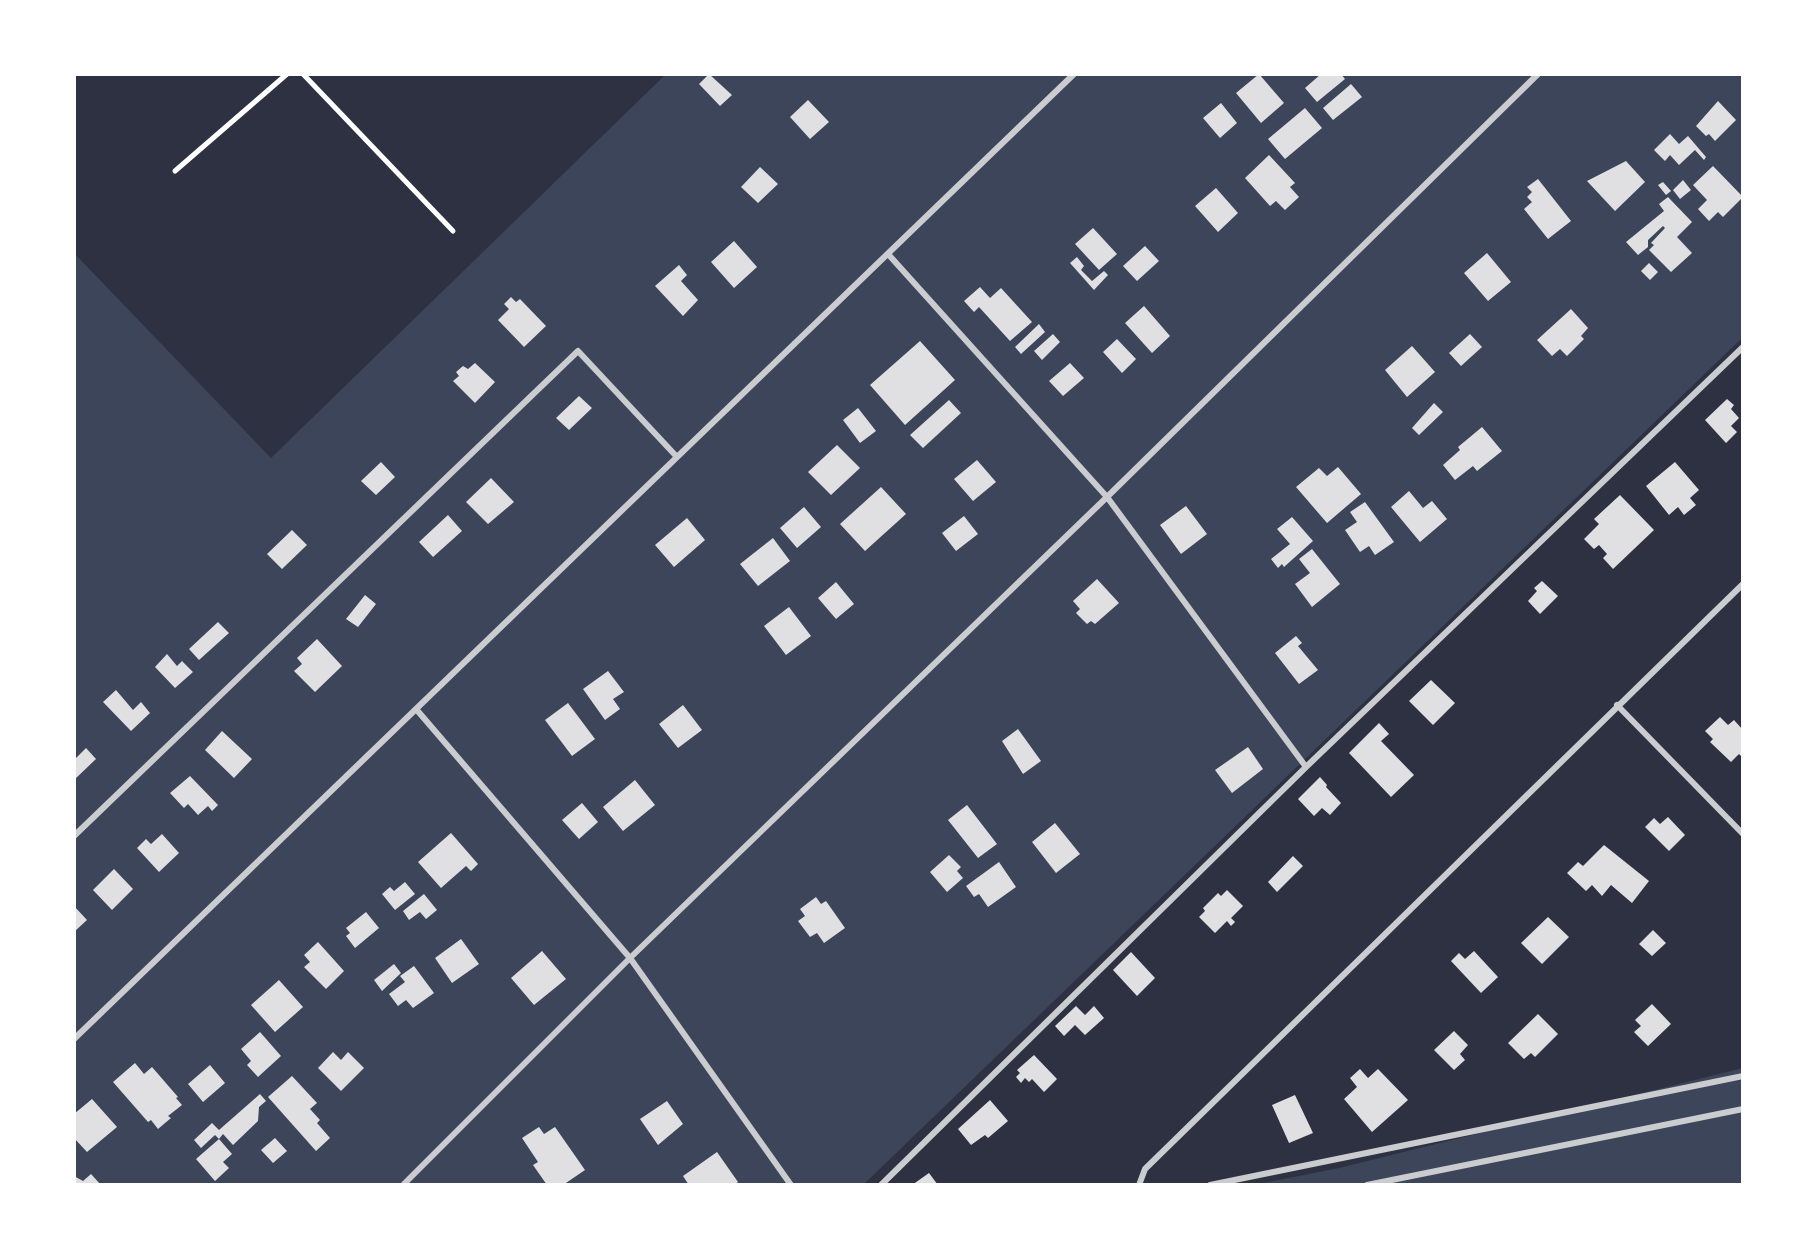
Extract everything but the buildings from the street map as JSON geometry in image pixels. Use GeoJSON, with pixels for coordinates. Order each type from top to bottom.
{"type":"FeatureCollection","features":[{"type":"Feature","properties":{"kind":"lane"},"geometry":{"type":"LineString","coordinates":[[74,1039],[1074,74]]}},
{"type":"Feature","properties":{"kind":"lane"},"geometry":{"type":"LineString","coordinates":[[403,1185],[630,958],[1107,497],[1538,74]]}},
{"type":"Feature","properties":{"kind":"lane"},"geometry":{"type":"LineString","coordinates":[[888,254],[1107,497],[1306,767]]}},
{"type":"Feature","properties":{"kind":"lane"},"geometry":{"type":"LineString","coordinates":[[881,1185],[1306,767],[1743,347]]}},
{"type":"Feature","properties":{"kind":"lane"},"geometry":{"type":"LineString","coordinates":[[74,836],[578,351],[677,457]]}},
{"type":"Feature","properties":{"kind":"lane"},"geometry":{"type":"LineString","coordinates":[[1139,1185],[1145,1169],[1743,584]]}},
{"type":"Feature","properties":{"kind":"lane"},"geometry":{"type":"LineString","coordinates":[[1617,705],[1743,834]]}},
{"type":"Feature","properties":{"kind":"lane"},"geometry":{"type":"LineString","coordinates":[[416,709],[630,958],[791,1185]]}},
{"type":"Feature","properties":{"kind":"lane"},"geometry":{"type":"LineString","coordinates":[[1210,1185],[1743,1076]]}},
{"type":"Feature","properties":{"kind":"lane"},"geometry":{"type":"LineString","coordinates":[[1367,1185],[1743,1109]]}},
{"type":"Feature","properties":{"kind":"path"},"geometry":{"type":"LineString","coordinates":[[175,171],[287,74]]}},
{"type":"Feature","properties":{"kind":"path"},"geometry":{"type":"LineString","coordinates":[[303,74],[453,231]]}},
{"type":"Feature","properties":{"kind":"shaded area"},"geometry":{"type":"Polygon","coordinates":[[[666,74],[1743,74],[1743,337],[863,1185],[74,1185],[74,253],[271,458],[666,74]]]}},
{"type":"Feature","properties":{"kind":"shaded area"},"geometry":{"type":"Polygon","coordinates":[[[1743,1068],[1743,1185],[1253,1185],[1339,1168],[1743,1068]]]}}]}
